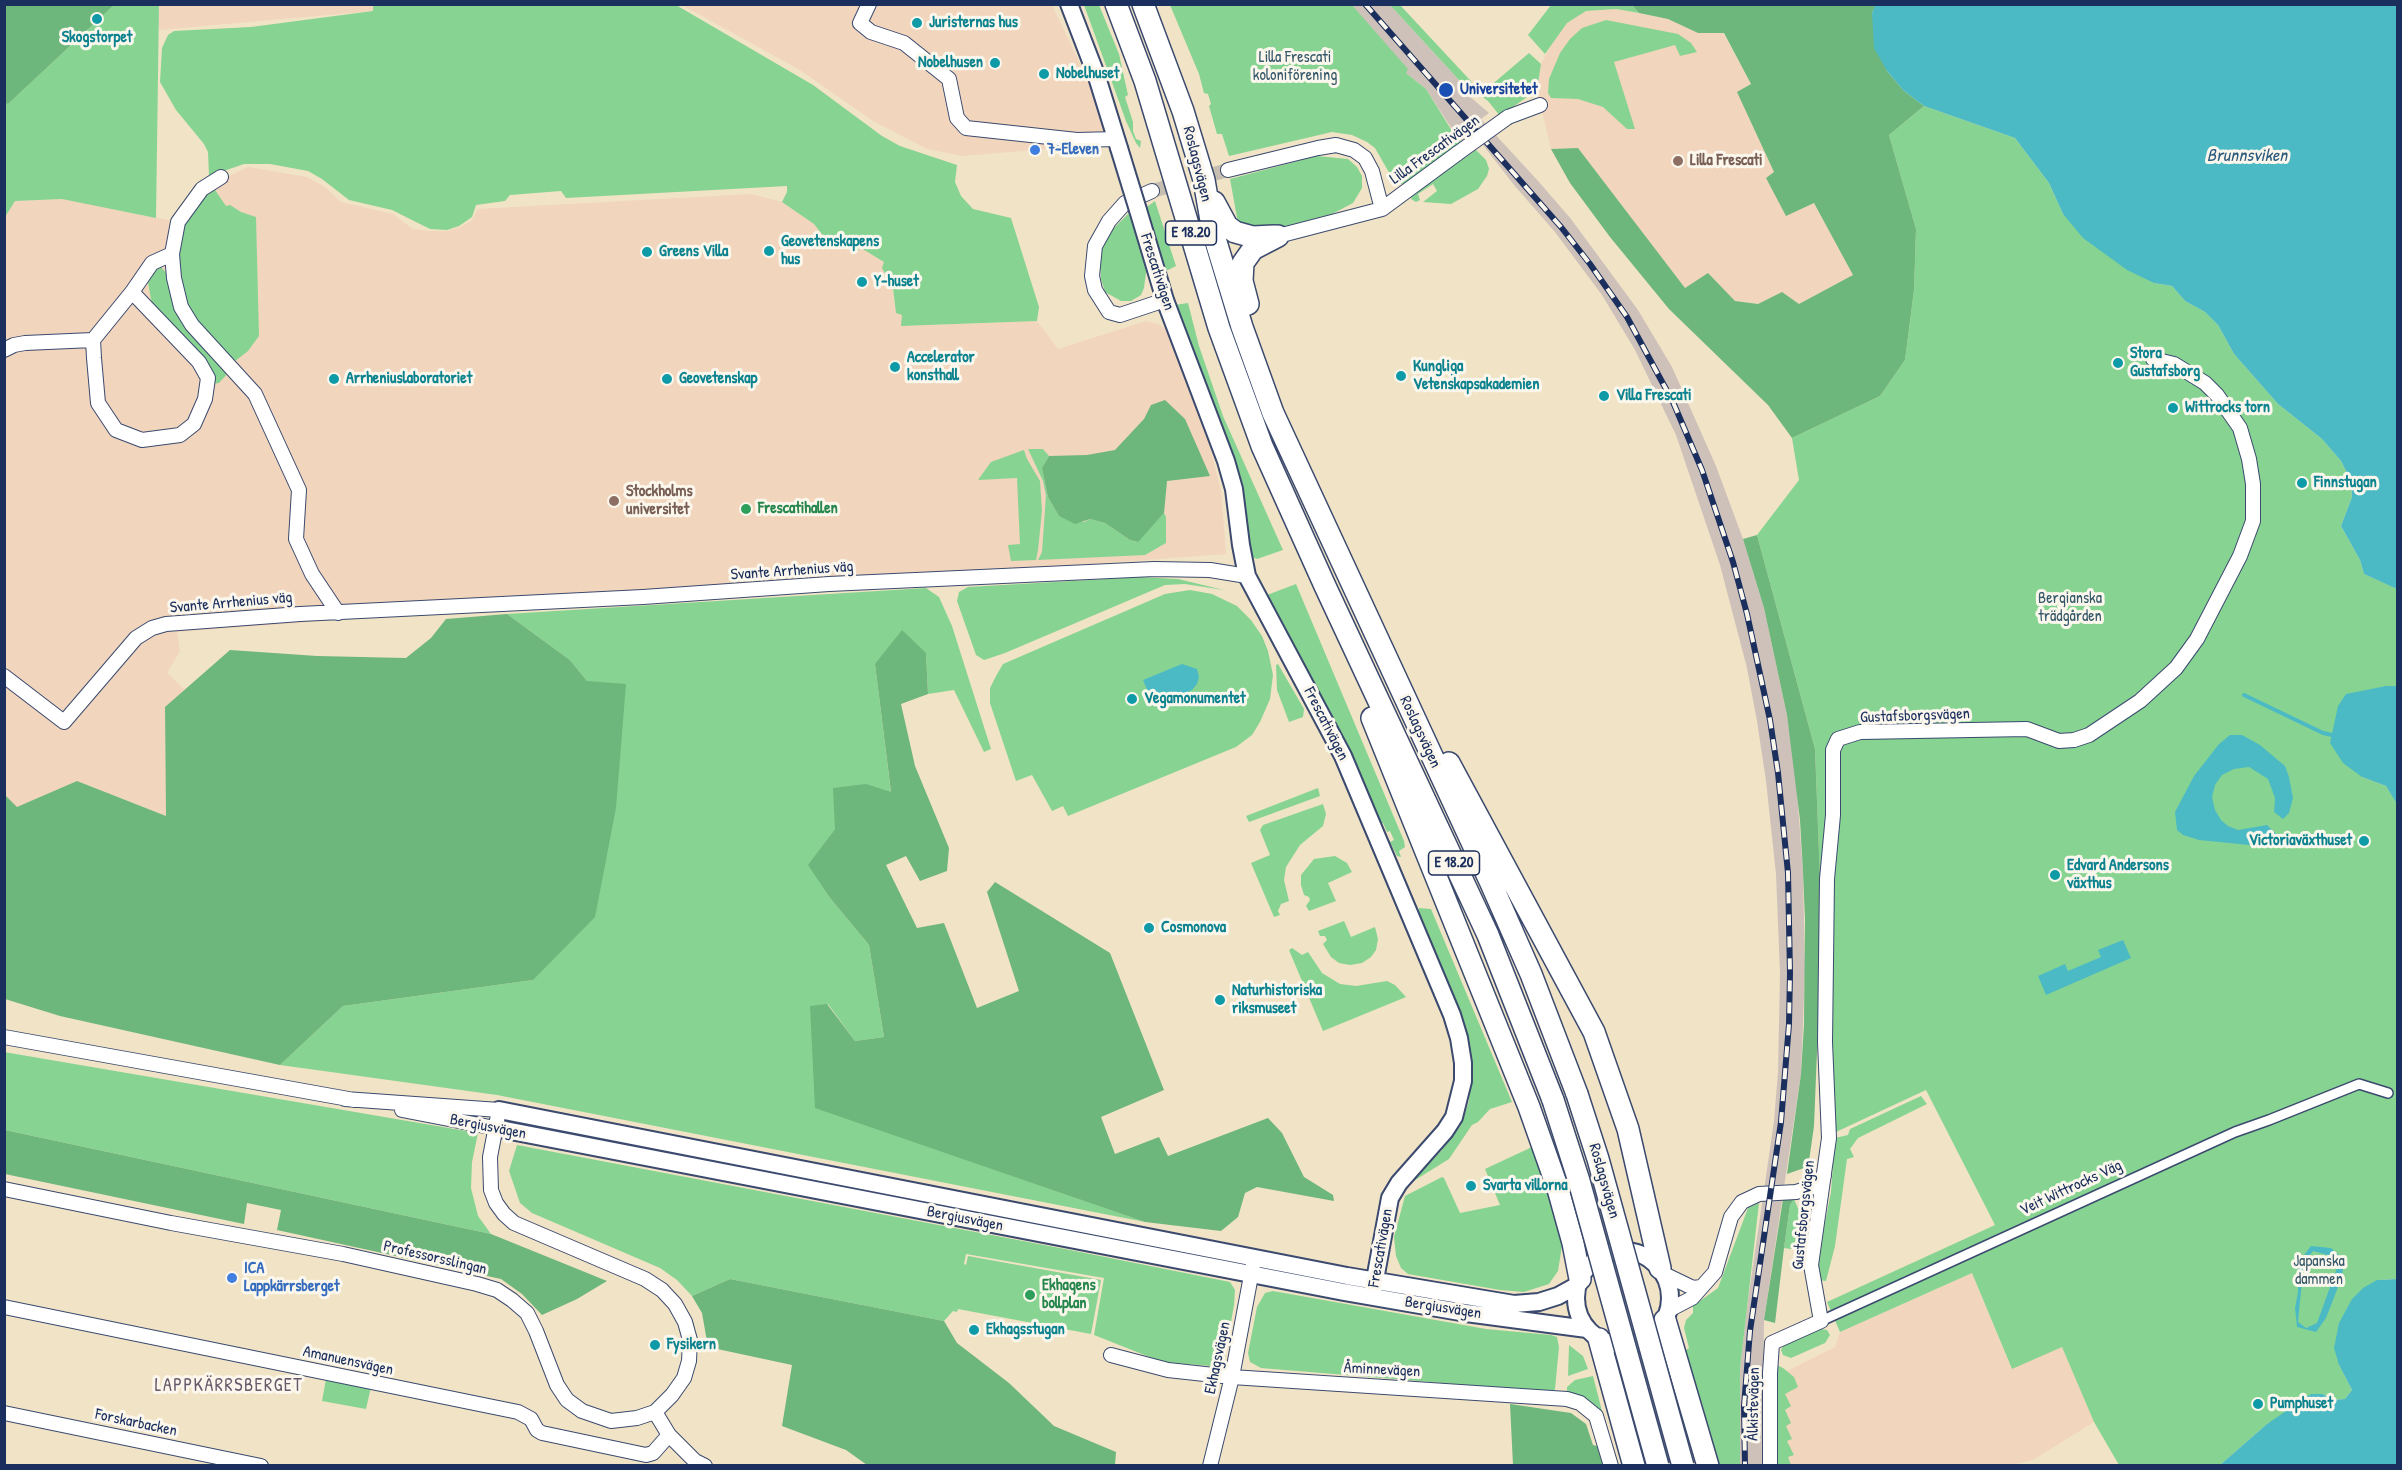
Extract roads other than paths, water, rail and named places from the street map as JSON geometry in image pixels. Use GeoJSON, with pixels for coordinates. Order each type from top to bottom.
{"type":"FeatureCollection","features":[{"type":"Feature","properties":{"kind":"main road","name":"Roslagsvägen"},"geometry":{"type":"LineString","coordinates":[[1116,4],[1145,81],[1219,328],[1247,406],[1274,472],[1346,631],[1488,935],[1532,1043],[1579,1181],[1658,1466]]}},
{"type":"Feature","properties":{"kind":"main road","name":"Roslagsvägen"},"geometry":{"type":"LineString","coordinates":[[1143,4],[1172,77],[1204,180],[1213,232],[1242,327],[1273,413],[1517,943],[1577,1094],[1598,1159],[1683,1466]]}},
{"type":"Feature","properties":{"kind":"main road"},"geometry":{"type":"LineString","coordinates":[[1204,180],[1217,211],[1231,230],[1253,237],[1278,236]]}},
{"type":"Feature","properties":{"kind":"main road"},"geometry":{"type":"LineString","coordinates":[[1273,413],[1260,345],[1242,281],[1243,263],[1247,255],[1259,245],[1278,236]]}},
{"type":"Feature","properties":{"kind":"main road"},"geometry":{"type":"LineString","coordinates":[[1346,631],[1372,720],[1529,1107],[1574,1243],[1579,1282]]}},
{"type":"Feature","properties":{"kind":"main road"},"geometry":{"type":"LineString","coordinates":[[1383,653],[1412,692],[1594,1032],[1609,1069],[1628,1129],[1662,1271]]}},
{"type":"Feature","properties":{"kind":"main road"},"geometry":{"type":"LineString","coordinates":[[1667,1315],[1708,1466]]}},
{"type":"Feature","properties":{"kind":"main road"},"geometry":{"type":"LineString","coordinates":[[1593,1334],[1634,1466]]}},
{"type":"Feature","properties":{"kind":"street"},"geometry":{"type":"LineString","coordinates":[[869,4],[860,23],[871,32],[904,43],[948,79],[957,118],[966,128],[1118,144]]}},
{"type":"Feature","properties":{"kind":"street","name":"Frescativägen"},"geometry":{"type":"LineString","coordinates":[[1069,4],[1097,77],[1165,300],[1226,461],[1234,489],[1240,545],[1247,576],[1343,756],[1452,1015],[1459,1038],[1463,1063],[1462,1081],[1454,1117],[1446,1131],[1399,1183],[1390,1198],[1373,1289]]}},
{"type":"Feature","properties":{"kind":"street","name":"Lilla Frescativägen"},"geometry":{"type":"LineString","coordinates":[[1278,236],[1382,209],[1508,117],[1540,105]]}},
{"type":"Feature","properties":{"kind":"street","name":"Lilla Frescativägen"},"geometry":{"type":"LineString","coordinates":[[1228,170],[1318,148],[1336,146],[1354,150],[1365,158],[1372,171],[1382,209]]}},
{"type":"Feature","properties":{"kind":"street"},"geometry":{"type":"LineString","coordinates":[[220,177],[202,189],[178,222],[172,255],[174,278],[181,307],[192,325],[255,394],[299,489],[296,539],[312,574],[338,614]]}},
{"type":"Feature","properties":{"kind":"street"},"geometry":{"type":"LineString","coordinates":[[1152,191],[1125,203],[1109,221],[1095,246],[1092,276],[1095,290],[1109,312],[1120,315],[1165,300]]}},
{"type":"Feature","properties":{"kind":"street"},"geometry":{"type":"LineString","coordinates":[[132,292],[200,362],[208,378],[205,399],[194,424],[180,435],[142,440],[116,430],[98,403],[93,340],[152,263],[172,255]]}},
{"type":"Feature","properties":{"kind":"street"},"geometry":{"type":"LineString","coordinates":[[4,351],[14,345],[25,343],[93,340]]}},
{"type":"Feature","properties":{"kind":"street","name":"Gustafsborgsvägen"},"geometry":{"type":"LineString","coordinates":[[1821,1321],[1811,1265],[1829,1138],[1825,1042],[1827,879],[1833,815],[1833,750],[1838,739],[1860,732],[2027,729],[2059,741],[2074,740],[2089,735],[2140,701],[2176,668],[2197,639],[2240,556],[2253,521],[2253,484],[2240,428],[2217,395],[2205,383],[2174,364],[2153,359]]}},
{"type":"Feature","properties":{"kind":"street","name":"Svante Arrhenius väg"},"geometry":{"type":"LineString","coordinates":[[4,676],[64,723],[136,638],[152,628],[166,624],[829,584],[1154,569],[1210,570],[1247,576]]}},
{"type":"Feature","properties":{"kind":"street","name":"Bergiusvägen"},"geometry":{"type":"LineString","coordinates":[[4,1037],[345,1099],[1252,1275],[1514,1304],[1539,1302],[1558,1296],[1579,1282]]}},
{"type":"Feature","properties":{"kind":"street","name":"Veit Wittrocks Väg"},"geometry":{"type":"LineString","coordinates":[[1772,1343],[2235,1132],[2359,1084],[2388,1093]]}},
{"type":"Feature","properties":{"kind":"street","name":"Bergiusvägen"},"geometry":{"type":"LineString","coordinates":[[345,1099],[499,1110],[1255,1257],[1466,1313],[1593,1334]]}},
{"type":"Feature","properties":{"kind":"street"},"geometry":{"type":"LineString","coordinates":[[499,1110],[490,1157],[490,1178],[496,1203],[504,1214],[514,1223],[557,1243],[645,1279],[663,1290],[675,1304],[685,1322],[690,1340],[689,1361],[684,1378],[672,1395],[655,1412],[669,1435],[695,1461],[705,1466]]}},
{"type":"Feature","properties":{"kind":"street"},"geometry":{"type":"LineString","coordinates":[[1701,1287],[1693,1288],[1662,1271],[1641,1254],[1617,1251],[1595,1260],[1579,1282],[1577,1308],[1593,1334],[1615,1345],[1632,1345],[1655,1333],[1667,1315],[1692,1298],[1715,1272],[1731,1217],[1742,1202],[1759,1194],[1796,1192],[1813,1187],[1824,1176]]}},
{"type":"Feature","properties":{"kind":"street","name":"Professorsslingan"},"geometry":{"type":"LineString","coordinates":[[4,1189],[343,1254],[497,1290],[527,1314],[536,1330],[557,1384],[567,1400],[582,1411],[611,1421],[637,1418],[655,1412]]}},
{"type":"Feature","properties":{"kind":"street"},"geometry":{"type":"LineString","coordinates":[[1796,1192],[1813,1197],[1819,1209]]}},
{"type":"Feature","properties":{"kind":"street","name":"Ekhagsvägen"},"geometry":{"type":"LineString","coordinates":[[1210,1466],[1232,1377],[1255,1257]]}},
{"type":"Feature","properties":{"kind":"street"},"geometry":{"type":"LineString","coordinates":[[1662,1271],[1670,1292],[1667,1315]]}},
{"type":"Feature","properties":{"kind":"street","name":"Amanuensvägen"},"geometry":{"type":"LineString","coordinates":[[4,1307],[518,1412],[531,1419],[537,1430],[542,1432],[646,1455],[653,1453],[669,1435]]}},
{"type":"Feature","properties":{"kind":"street","name":"Ålkistevägen"},"geometry":{"type":"LineString","coordinates":[[1770,1466],[1769,1384],[1772,1343]]}},
{"type":"Feature","properties":{"kind":"street","name":"Åminnevägen"},"geometry":{"type":"LineString","coordinates":[[1111,1355],[1168,1370],[1232,1377],[1568,1399],[1580,1403],[1596,1416],[1611,1466]]}},
{"type":"Feature","properties":{"kind":"street","name":"Forskarbacken"},"geometry":{"type":"LineString","coordinates":[[4,1413],[261,1466]]}},
{"type":"Feature","properties":{"kind":"water","name":"Brunnsviken"},"geometry":{"type":"Polygon","coordinates":[[[1876,4],[2397,5],[2397,589],[2364,574],[2360,560],[2341,526],[2352,497],[2351,481],[2341,461],[2322,439],[2278,404],[2234,354],[2218,325],[2205,312],[2185,301],[2172,286],[2154,283],[2127,270],[2083,238],[2063,214],[2049,183],[2015,138],[1924,106],[1903,90],[1887,71],[1874,48],[1872,13],[1876,4]]]}},
{"type":"Feature","properties":{"kind":"water"},"geometry":{"type":"Polygon","coordinates":[[[1182,664],[1197,669],[1199,677],[1197,684],[1192,690],[1154,706],[1143,680],[1182,664]]]}},
{"type":"Feature","properties":{"kind":"water"},"geometry":{"type":"Polygon","coordinates":[[[2397,686],[2397,804],[2386,786],[2362,777],[2343,763],[2330,743],[2338,706],[2346,694],[2397,686]]]}},
{"type":"Feature","properties":{"kind":"water"},"geometry":{"type":"Polygon","coordinates":[[[2230,735],[2242,735],[2260,745],[2285,766],[2289,777],[2293,798],[2289,813],[2283,819],[2274,812],[2275,798],[2268,779],[2249,767],[2234,769],[2222,775],[2215,785],[2212,797],[2215,810],[2221,820],[2238,830],[2267,825],[2276,834],[2276,839],[2269,844],[2259,846],[2199,840],[2183,835],[2177,830],[2175,812],[2194,776],[2219,744],[2230,735]]]}},
{"type":"Feature","properties":{"kind":"water"},"geometry":{"type":"Polygon","coordinates":[[[2123,940],[2131,958],[2046,995],[2038,976],[2065,964],[2068,971],[2101,957],[2098,950],[2123,940]]]}},
{"type":"Feature","properties":{"kind":"water"},"geometry":{"type":"Polygon","coordinates":[[[2311,1246],[2331,1248],[2344,1260],[2342,1277],[2326,1318],[2316,1332],[2297,1327],[2295,1308],[2298,1292],[2298,1263],[2311,1246]],[[2313,1251],[2304,1263],[2298,1322],[2306,1328],[2317,1323],[2337,1268],[2331,1256],[2313,1251]]]}},
{"type":"Feature","properties":{"kind":"water"},"geometry":{"type":"Polygon","coordinates":[[[2397,1279],[2397,1465],[2220,1465],[2267,1424],[2311,1394],[2323,1394],[2332,1400],[2345,1399],[2352,1390],[2339,1365],[2334,1348],[2339,1323],[2352,1299],[2363,1288],[2377,1280],[2397,1279]]]}},
{"type":"Feature","properties":{"kind":"waterway"},"geometry":{"type":"LineString","coordinates":[[2244,695],[2323,733],[2332,735]]}},
{"type":"Feature","properties":{"kind":"tunnel"},"geometry":{"type":"LineString","coordinates":[[1152,191],[1228,170]]}},
{"type":"Feature","properties":{"kind":"railway"},"geometry":{"type":"LineString","coordinates":[[1365,4],[1561,227],[1627,317],[1673,402],[1702,470],[1733,562],[1747,614],[1770,720],[1778,773],[1788,873],[1790,973],[1789,1024],[1781,1122],[1750,1331],[1744,1406],[1745,1466]]}},
{"type":"Feature","properties":{"kind":"place","name":"Skogstorpet"},"geometry":{"type":"Point","coordinates":[97,19]}},
{"type":"Feature","properties":{"kind":"place","name":"Juristernas hus"},"geometry":{"type":"Point","coordinates":[917,23]}},
{"type":"Feature","properties":{"kind":"place","name":"Nobelhusen"},"geometry":{"type":"Point","coordinates":[995,63]}},
{"type":"Feature","properties":{"kind":"place","name":"Nobelhuset"},"geometry":{"type":"Point","coordinates":[1044,74]}},
{"type":"Feature","properties":{"kind":"place","name":"Universitetet"},"geometry":{"type":"Point","coordinates":[1446,90]}},
{"type":"Feature","properties":{"kind":"place","name":"7-Eleven"},"geometry":{"type":"Point","coordinates":[1035,150]}},
{"type":"Feature","properties":{"kind":"place","name":"Lilla Frescati"},"geometry":{"type":"Point","coordinates":[1678,161]}},
{"type":"Feature","properties":{"kind":"place","name":"Geovetenskapens hus"},"geometry":{"type":"Point","coordinates":[769,251]}},
{"type":"Feature","properties":{"kind":"place","name":"Greens Villa"},"geometry":{"type":"Point","coordinates":[647,252]}},
{"type":"Feature","properties":{"kind":"place","name":"Y-huset"},"geometry":{"type":"Point","coordinates":[862,282]}},
{"type":"Feature","properties":{"kind":"place","name":"Stora Gustafsborg"},"geometry":{"type":"Point","coordinates":[2118,363]}},
{"type":"Feature","properties":{"kind":"place","name":"Accelerator konsthall"},"geometry":{"type":"Point","coordinates":[895,367]}},
{"type":"Feature","properties":{"kind":"place","name":"Kungliga Vetenskapsakademien"},"geometry":{"type":"Point","coordinates":[1401,376]}},
{"type":"Feature","properties":{"kind":"place","name":"Arrheniuslaboratoriet"},"geometry":{"type":"Point","coordinates":[334,379]}},
{"type":"Feature","properties":{"kind":"place","name":"Geovetenskap"},"geometry":{"type":"Point","coordinates":[667,379]}},
{"type":"Feature","properties":{"kind":"place","name":"Villa Frescati"},"geometry":{"type":"Point","coordinates":[1604,396]}},
{"type":"Feature","properties":{"kind":"place","name":"Wittrocks torn"},"geometry":{"type":"Point","coordinates":[2173,408]}},
{"type":"Feature","properties":{"kind":"place","name":"Finnstugan"},"geometry":{"type":"Point","coordinates":[2302,483]}},
{"type":"Feature","properties":{"kind":"place","name":"Stockholms universitet"},"geometry":{"type":"Point","coordinates":[614,501]}},
{"type":"Feature","properties":{"kind":"place","name":"Frescatihallen"},"geometry":{"type":"Point","coordinates":[746,509]}},
{"type":"Feature","properties":{"kind":"place","name":"Vegamonumentet"},"geometry":{"type":"Point","coordinates":[1132,699]}},
{"type":"Feature","properties":{"kind":"place","name":"Victoriaväxthuset"},"geometry":{"type":"Point","coordinates":[2364,841]}},
{"type":"Feature","properties":{"kind":"place","name":"Edvard Andersons växthus"},"geometry":{"type":"Point","coordinates":[2055,875]}},
{"type":"Feature","properties":{"kind":"place","name":"Cosmonova"},"geometry":{"type":"Point","coordinates":[1149,928]}},
{"type":"Feature","properties":{"kind":"place","name":"Naturhistoriska riksmuseet"},"geometry":{"type":"Point","coordinates":[1220,1000]}},
{"type":"Feature","properties":{"kind":"place","name":"Svarta villorna"},"geometry":{"type":"Point","coordinates":[1471,1186]}},
{"type":"Feature","properties":{"kind":"place","name":"ICA Lappkärrsberget"},"geometry":{"type":"Point","coordinates":[232,1278]}},
{"type":"Feature","properties":{"kind":"place","name":"Ekhagens bollplan"},"geometry":{"type":"Point","coordinates":[1030,1295]}},
{"type":"Feature","properties":{"kind":"place","name":"Ekhagsstugan"},"geometry":{"type":"Point","coordinates":[974,1330]}},
{"type":"Feature","properties":{"kind":"place","name":"Fysikern"},"geometry":{"type":"Point","coordinates":[655,1345]}},
{"type":"Feature","properties":{"kind":"place","name":"Pumphuset"},"geometry":{"type":"Point","coordinates":[2258,1404]}},
{"type":"Feature","properties":{"kind":"district","name":"LAPPKÄRRSBERGET"},"geometry":{"type":"Point","coordinates":[229,1386]}},
{"type":"Feature","properties":{"kind":"park label","name":"Lilla Frescati koloniförening"},"geometry":{"type":"Point","coordinates":[1295,67]}},
{"type":"Feature","properties":{"kind":"park label","name":"Bergianska trädgården"},"geometry":{"type":"Point","coordinates":[2070,608]}},
{"type":"Feature","properties":{"kind":"park label","name":"Japanska dammen"},"geometry":{"type":"Point","coordinates":[2319,1271]}}]}
